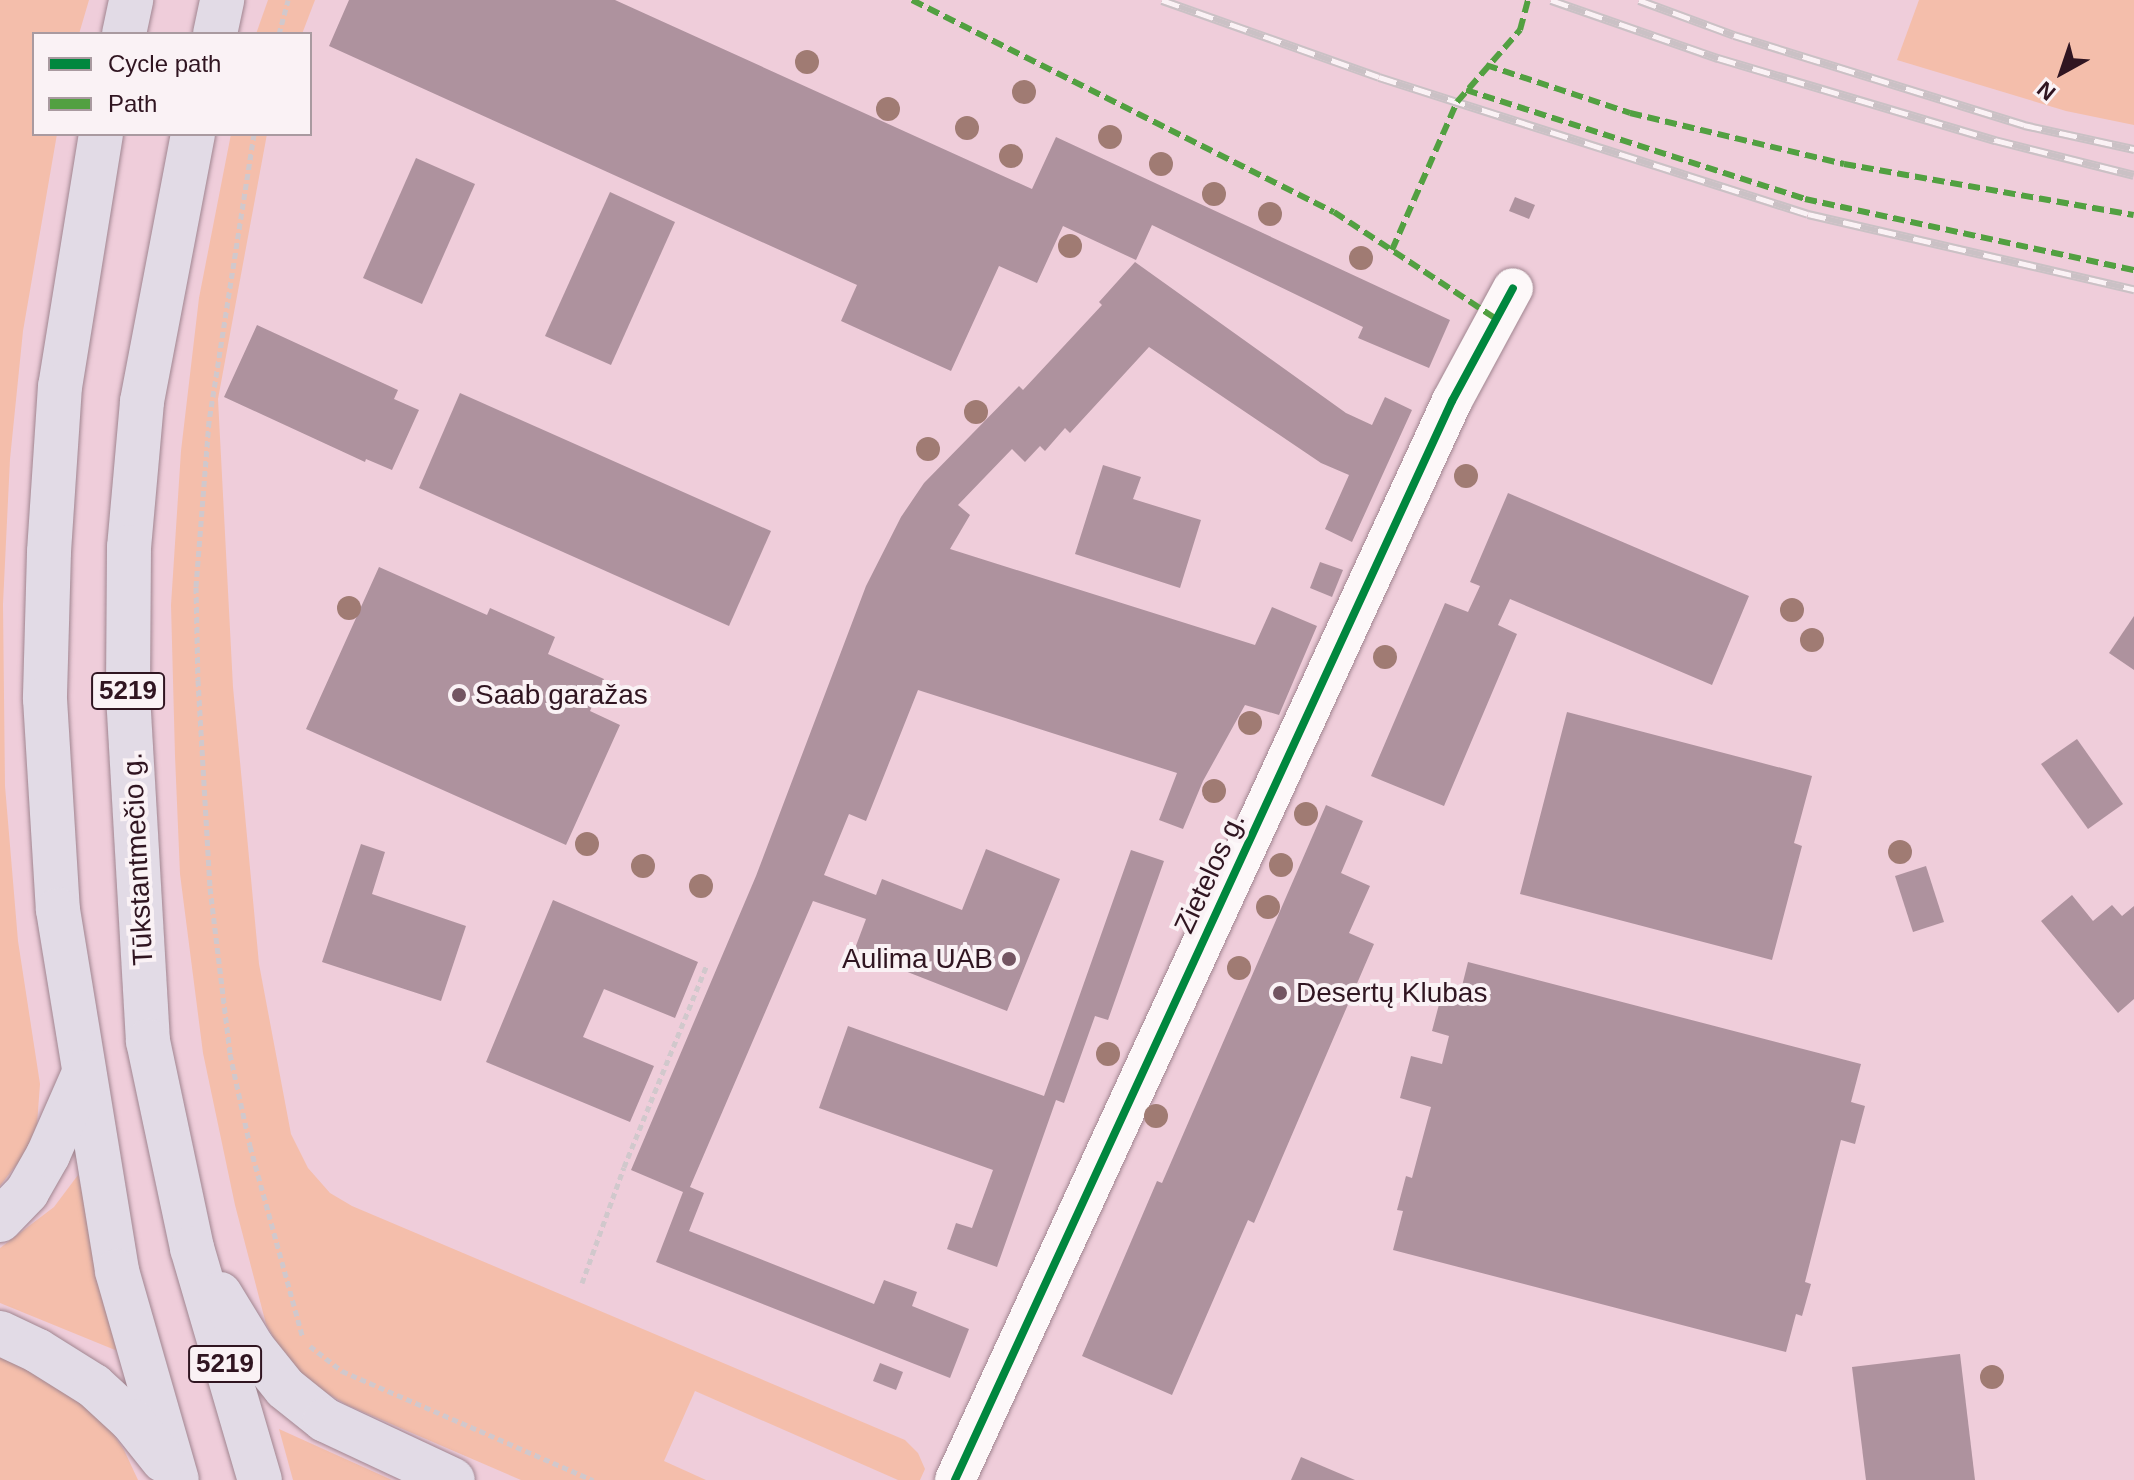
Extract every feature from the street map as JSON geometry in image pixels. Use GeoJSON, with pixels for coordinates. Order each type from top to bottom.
{"type":"FeatureCollection","features":[{"type":"Feature","properties":{"kind":"highway"},"geometry":{"type":"LineString","coordinates":[[124,32],[131,0]]}},
{"type":"Feature","properties":{"kind":"highway"},"geometry":{"type":"LineString","coordinates":[[215,32],[222,0]]}},
{"type":"Feature","properties":{"kind":"highway","name":"5219"},"geometry":{"type":"LineString","coordinates":[[101,136],[60,386],[49,552],[45,699],[58,910],[117,1271],[176,1477]]}},
{"type":"Feature","properties":{"kind":"highway","name":"Tūkstantmečio g."},"geometry":{"type":"LineString","coordinates":[[193,136],[142,402],[129,547],[128,695],[148,1041],[192,1248],[260,1480]]}},
{"type":"Feature","properties":{"kind":"highway"},"geometry":{"type":"LineString","coordinates":[[0,1220],[27,1192],[48,1155],[84,1073]]}},
{"type":"Feature","properties":{"kind":"highway"},"geometry":{"type":"LineString","coordinates":[[192,1248],[253,1348],[285,1388],[325,1420],[453,1480]]}},
{"type":"Feature","properties":{"kind":"highway"},"geometry":{"type":"LineString","coordinates":[[0,1333],[38,1351],[94,1386],[132,1421],[176,1477]]}},
{"type":"Feature","properties":{"kind":"street","name":"Zietelos g."},"geometry":{"type":"LineString","coordinates":[[955,1480],[1452,401],[1513,288]]}},
{"type":"Feature","properties":{"kind":"path"},"geometry":{"type":"LineString","coordinates":[[280,32],[288,0]]}},
{"type":"Feature","properties":{"kind":"path"},"geometry":{"type":"LineString","coordinates":[[254,136],[209,421],[196,587],[210,888],[230,1054],[250,1146],[301,1337],[320,1356],[342,1371],[593,1480]]}},
{"type":"Feature","properties":{"kind":"path"},"geometry":{"type":"LineString","coordinates":[[582,1283],[624,1167],[707,965]]}},
{"type":"Feature","properties":{"kind":"shaded area"},"geometry":{"type":"Polygon","coordinates":[[[0,0],[89,0],[80,32],[32,32],[32,136],[57,136],[23,331],[10,459],[3,604],[5,786],[18,941],[40,1084],[37,1124],[27,1151],[0,1186],[0,0]]]}},
{"type":"Feature","properties":{"kind":"shaded area"},"geometry":{"type":"Polygon","coordinates":[[[268,0],[315,0],[303,32],[257,32],[268,0]]]}},
{"type":"Feature","properties":{"kind":"shaded area"},"geometry":{"type":"Polygon","coordinates":[[[1919,0],[2134,0],[2134,125],[2066,111],[1897,60],[1919,0]]]}},
{"type":"Feature","properties":{"kind":"shaded area"},"geometry":{"type":"Polygon","coordinates":[[[231,136],[267,136],[218,399],[233,687],[259,964],[291,1134],[308,1168],[330,1193],[352,1206],[905,1440],[918,1453],[925,1469],[920,1480],[898,1480],[695,1391],[664,1461],[706,1480],[521,1480],[347,1405],[310,1383],[287,1361],[266,1324],[235,1205],[203,1053],[180,874],[171,605],[181,451],[199,298],[231,136]]]}},
{"type":"Feature","properties":{"kind":"shaded area"},"geometry":{"type":"Polygon","coordinates":[[[78,1175],[120,1352],[0,1303],[0,1248],[54,1207],[78,1175]]]}},
{"type":"Feature","properties":{"kind":"shaded area"},"geometry":{"type":"Polygon","coordinates":[[[0,1357],[32,1370],[103,1419],[124,1450],[138,1480],[0,1480],[0,1357]]]}},
{"type":"Feature","properties":{"kind":"shaded area"},"geometry":{"type":"Polygon","coordinates":[[[279,1429],[392,1480],[293,1480],[279,1429]]]}},
{"type":"Feature","properties":{"kind":"building"},"geometry":{"type":"Polygon","coordinates":[[[349,0],[615,0],[1032,189],[1056,137],[1450,320],[1429,368],[1358,338],[1363,327],[1152,225],[1136,260],[1063,226],[1037,283],[999,266],[951,371],[841,321],[857,285],[329,46],[349,0]]]}},
{"type":"Feature","properties":{"kind":"building"},"geometry":{"type":"Polygon","coordinates":[[[416,158],[475,184],[422,304],[363,278],[416,158]]]}},
{"type":"Feature","properties":{"kind":"building"},"geometry":{"type":"Polygon","coordinates":[[[610,192],[675,222],[611,365],[545,336],[610,192]]]}},
{"type":"Feature","properties":{"kind":"building"},"geometry":{"type":"Polygon","coordinates":[[[1515,197],[1535,205],[1529,219],[1509,211],[1515,197]]]}},
{"type":"Feature","properties":{"kind":"building"},"geometry":{"type":"Polygon","coordinates":[[[1135,262],[1346,413],[1372,425],[1385,397],[1412,410],[1352,542],[1325,529],[1349,475],[1321,463],[1149,347],[1070,433],[1065,428],[1045,451],[1040,446],[1025,462],[1012,449],[958,505],[970,515],[950,549],[1255,645],[1272,607],[1317,626],[1279,715],[1245,705],[1203,781],[1183,829],[1159,820],[1177,773],[918,690],[866,821],[849,814],[824,875],[876,895],[882,879],[962,910],[986,849],[1060,879],[1007,1011],[854,951],[866,919],[813,901],[690,1187],[704,1193],[689,1231],[874,1304],[884,1280],[917,1292],[912,1306],[969,1329],[950,1378],[656,1262],[683,1192],[631,1170],[756,876],[866,586],[901,517],[924,483],[1019,386],[1023,390],[1102,305],[1099,302],[1135,262]]]}},
{"type":"Feature","properties":{"kind":"building"},"geometry":{"type":"Polygon","coordinates":[[[257,325],[398,390],[394,399],[419,410],[392,470],[366,459],[365,462],[224,397],[257,325]]]}},
{"type":"Feature","properties":{"kind":"building"},"geometry":{"type":"Polygon","coordinates":[[[460,393],[771,531],[729,626],[419,488],[460,393]]]}},
{"type":"Feature","properties":{"kind":"building"},"geometry":{"type":"Polygon","coordinates":[[[1103,465],[1141,477],[1133,499],[1201,520],[1180,588],[1075,554],[1103,465]]]}},
{"type":"Feature","properties":{"kind":"building"},"geometry":{"type":"Polygon","coordinates":[[[1508,493],[1749,596],[1712,685],[1510,599],[1498,625],[1517,634],[1444,806],[1371,776],[1445,603],[1468,612],[1480,586],[1470,582],[1508,493]]]}},
{"type":"Feature","properties":{"kind":"building"},"geometry":{"type":"Polygon","coordinates":[[[1320,562],[1343,570],[1332,597],[1310,588],[1320,562]]]}},
{"type":"Feature","properties":{"kind":"building","name":"Saab garažas"},"geometry":{"type":"Polygon","coordinates":[[[379,567],[487,615],[490,608],[555,637],[548,654],[604,679],[590,711],[620,725],[566,845],[306,729],[379,567]]]}},
{"type":"Feature","properties":{"kind":"building"},"geometry":{"type":"Polygon","coordinates":[[[2134,616],[2134,670],[2109,653],[2134,616]]]}},
{"type":"Feature","properties":{"kind":"building"},"geometry":{"type":"Polygon","coordinates":[[[1567,712],[1812,776],[1794,843],[1802,846],[1772,960],[1520,894],[1567,712]]]}},
{"type":"Feature","properties":{"kind":"building"},"geometry":{"type":"Polygon","coordinates":[[[2077,739],[2123,804],[2088,829],[2041,764],[2077,739]]]}},
{"type":"Feature","properties":{"kind":"building"},"geometry":{"type":"Polygon","coordinates":[[[1326,805],[1363,821],[1341,873],[1370,886],[1349,933],[1374,944],[1254,1223],[1248,1220],[1172,1395],[1082,1356],[1157,1181],[1162,1183],[1326,805]]]}},
{"type":"Feature","properties":{"kind":"building"},"geometry":{"type":"Polygon","coordinates":[[[361,844],[385,852],[372,894],[466,926],[441,1001],[322,962],[361,844]]]}},
{"type":"Feature","properties":{"kind":"building"},"geometry":{"type":"Polygon","coordinates":[[[1131,850],[1164,861],[1108,1020],[1095,1016],[1064,1103],[1056,1100],[997,1267],[947,1249],[956,1223],[972,1228],[993,1170],[819,1108],[848,1026],[1044,1096],[1131,850]]]}},
{"type":"Feature","properties":{"kind":"building"},"geometry":{"type":"Polygon","coordinates":[[[1926,866],[1944,922],[1913,932],[1895,876],[1926,866]]]}},
{"type":"Feature","properties":{"kind":"building"},"geometry":{"type":"Polygon","coordinates":[[[2072,895],[2093,921],[2112,905],[2122,916],[2134,906],[2134,999],[2118,1013],[2041,921],[2072,895]]]}},
{"type":"Feature","properties":{"kind":"building"},"geometry":{"type":"Polygon","coordinates":[[[553,900],[698,962],[675,1018],[604,989],[583,1037],[654,1066],[630,1122],[486,1062],[553,900]]]}},
{"type":"Feature","properties":{"kind":"building"},"geometry":{"type":"Polygon","coordinates":[[[1468,962],[1861,1064],[1851,1102],[1865,1106],[1855,1144],[1841,1140],[1805,1282],[1811,1284],[1802,1316],[1796,1314],[1786,1352],[1393,1250],[1403,1211],[1397,1210],[1406,1176],[1412,1178],[1431,1107],[1400,1098],[1411,1056],[1442,1064],[1449,1036],[1432,1031],[1442,993],[1459,998],[1468,962]]]}},
{"type":"Feature","properties":{"kind":"building"},"geometry":{"type":"Polygon","coordinates":[[[1960,1354],[1975,1480],[1866,1480],[1852,1367],[1960,1354]]]}},
{"type":"Feature","properties":{"kind":"building"},"geometry":{"type":"Polygon","coordinates":[[[880,1363],[903,1372],[896,1390],[873,1381],[880,1363]]]}},
{"type":"Feature","properties":{"kind":"building"},"geometry":{"type":"Polygon","coordinates":[[[1301,1457],[1355,1480],[1291,1480],[1301,1457]]]}},
{"type":"Feature","properties":{"kind":"railway"},"geometry":{"type":"LineString","coordinates":[[1162,0],[1379,77],[1808,214],[2134,289]]}},
{"type":"Feature","properties":{"kind":"railway"},"geometry":{"type":"LineString","coordinates":[[1551,0],[1718,58],[1995,140],[2134,175]]}},
{"type":"Feature","properties":{"kind":"railway"},"geometry":{"type":"LineString","coordinates":[[1639,0],[1734,35],[2024,125],[2134,149]]}},
{"type":"Feature","properties":{"kind":"marked path"},"geometry":{"type":"LineString","coordinates":[[912,0],[1334,212],[1495,318]]}},
{"type":"Feature","properties":{"kind":"marked path"},"geometry":{"type":"LineString","coordinates":[[1392,250],[1457,102],[1520,30],[1528,0]]}},
{"type":"Feature","properties":{"kind":"marked path"},"geometry":{"type":"LineString","coordinates":[[1486,65],[1630,113],[1844,164],[2134,215]]}},
{"type":"Feature","properties":{"kind":"marked path"},"geometry":{"type":"LineString","coordinates":[[1466,90],[1805,199],[2134,270]]}},
{"type":"Feature","properties":{"kind":"cycle path"},"geometry":{"type":"LineString","coordinates":[[955,1480],[1452,401],[1513,288]]}},
{"type":"Feature","properties":{"kind":"place","name":"Saab garažas"},"geometry":{"type":"Point","coordinates":[459,695]}},
{"type":"Feature","properties":{"kind":"place","name":"Aulima UAB"},"geometry":{"type":"Point","coordinates":[1009,959]}},
{"type":"Feature","properties":{"kind":"place","name":"Desertų Klubas"},"geometry":{"type":"Point","coordinates":[1280,993]}}]}
